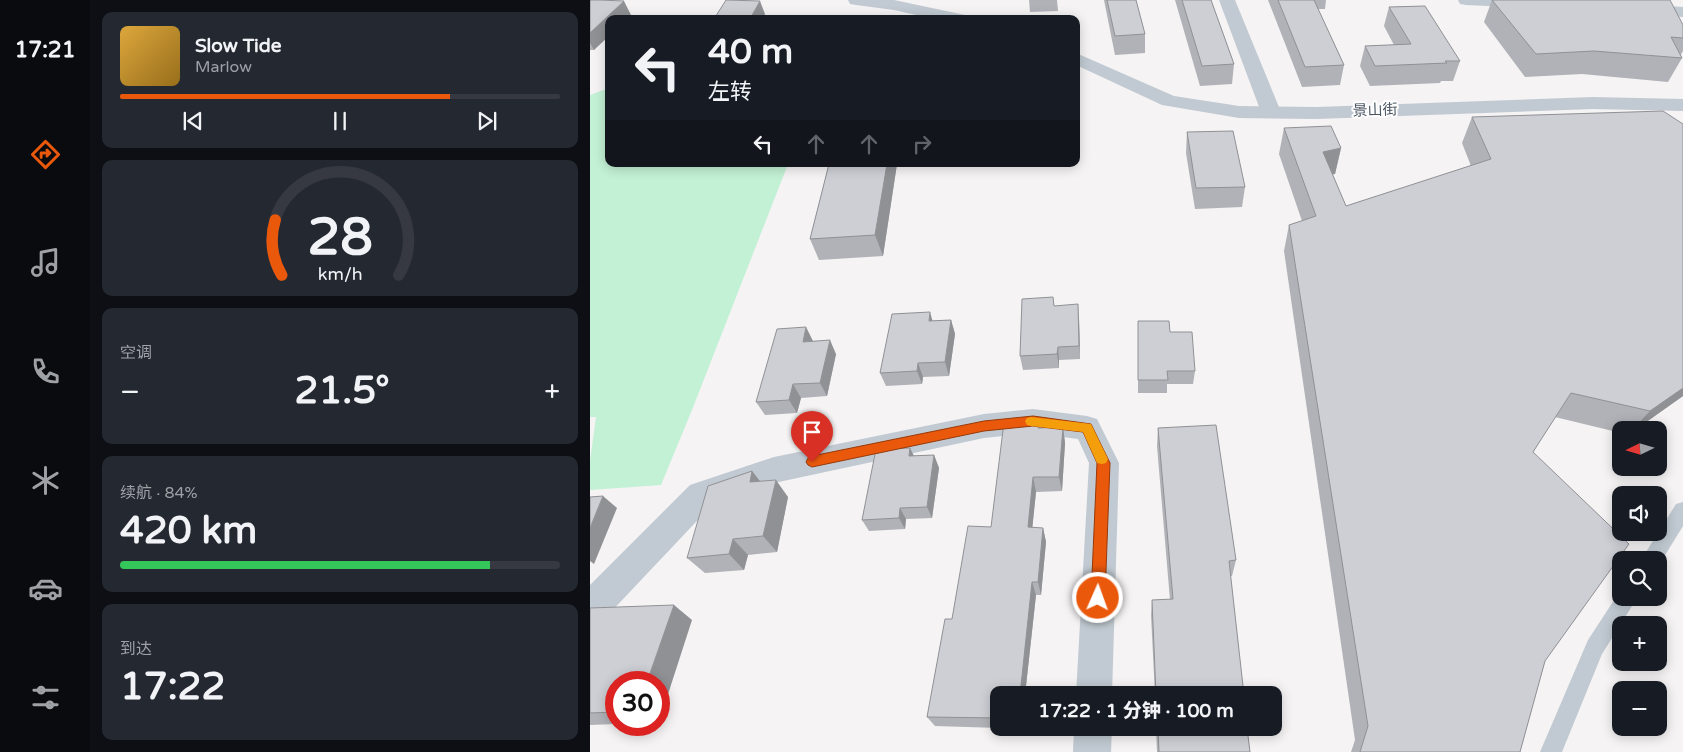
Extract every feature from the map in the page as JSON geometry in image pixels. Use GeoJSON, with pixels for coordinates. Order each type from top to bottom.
{"type":"FeatureCollection","features":[{"type":"Feature","properties":{"kind":"street"},"geometry":{"type":"LineString","coordinates":[[856,0],[894,5],[940,15]]}},
{"type":"Feature","properties":{"kind":"street"},"geometry":{"type":"LineString","coordinates":[[1227,0],[1271,112]]}},
{"type":"Feature","properties":{"kind":"street"},"geometry":{"type":"LineString","coordinates":[[1466,0],[1548,3]]}},
{"type":"Feature","properties":{"kind":"street"},"geometry":{"type":"LineString","coordinates":[[1625,8],[1683,12]]}},
{"type":"Feature","properties":{"kind":"street","name":"景山街"},"geometry":{"type":"LineString","coordinates":[[1080,60],[1169,101],[1239,112],[1317,113],[1593,103],[1683,105]]}},
{"type":"Feature","properties":{"kind":"street"},"geometry":{"type":"LineString","coordinates":[[590,604],[596,603],[701,495],[774,470],[984,426],[1033,421],[1087,428],[1104,463],[1094,686]]}},
{"type":"Feature","properties":{"kind":"street"},"geometry":{"type":"LineString","coordinates":[[1092,752],[1093,736]]}},
{"type":"Feature","properties":{"kind":"lane"},"geometry":{"type":"LineString","coordinates":[[1657,551],[1683,510]]}},
{"type":"Feature","properties":{"kind":"lane"},"geometry":{"type":"LineString","coordinates":[[1551,752],[1596,647],[1622,606]]}},
{"type":"Feature","properties":{"kind":"green space"},"geometry":{"type":"Polygon","coordinates":[[[605,89],[605,167],[787,167],[661,485],[590,490],[590,461],[596,417],[590,417],[590,95],[605,89]]]}},
{"type":"Feature","properties":{"kind":"building"},"geometry":{"type":"Polygon","coordinates":[[[726,0],[760,1],[752,15],[717,15],[726,0]]]}},
{"type":"Feature","properties":{"kind":"building"},"geometry":{"type":"Polygon","coordinates":[[[1107,0],[1136,0],[1145,34],[1115,36],[1107,0]]]}},
{"type":"Feature","properties":{"kind":"building"},"geometry":{"type":"Polygon","coordinates":[[[1182,0],[1211,0],[1234,64],[1202,66],[1182,0]]]}},
{"type":"Feature","properties":{"kind":"building"},"geometry":{"type":"Polygon","coordinates":[[[1278,0],[1314,0],[1344,65],[1305,67],[1278,0]]]}},
{"type":"Feature","properties":{"kind":"building"},"geometry":{"type":"Polygon","coordinates":[[[1492,0],[1670,0],[1683,25],[1683,38],[1671,37],[1682,58],[1594,51],[1536,54],[1492,0]]]}},
{"type":"Feature","properties":{"kind":"building"},"geometry":{"type":"Polygon","coordinates":[[[590,1],[624,1],[609,15],[605,15],[605,19],[590,33],[590,1]]]}},
{"type":"Feature","properties":{"kind":"building"},"geometry":{"type":"Polygon","coordinates":[[[1425,6],[1460,61],[1375,66],[1365,46],[1411,44],[1389,7],[1425,6]]]}},
{"type":"Feature","properties":{"kind":"building"},"geometry":{"type":"Polygon","coordinates":[[[1663,111],[1683,124],[1683,388],[1650,411],[1571,393],[1533,452],[1612,528],[1612,541],[1626,541],[1629,544],[1624,551],[1612,551],[1612,568],[1545,661],[1520,752],[1360,752],[1368,726],[1289,225],[1316,216],[1284,128],[1331,126],[1341,148],[1323,152],[1346,206],[1491,159],[1472,117],[1663,111]]]}},
{"type":"Feature","properties":{"kind":"building"},"geometry":{"type":"Polygon","coordinates":[[[1233,131],[1245,187],[1196,188],[1187,132],[1233,131]]]}},
{"type":"Feature","properties":{"kind":"building"},"geometry":{"type":"Polygon","coordinates":[[[828,167],[886,167],[875,235],[810,239],[828,167]]]}},
{"type":"Feature","properties":{"kind":"building"},"geometry":{"type":"Polygon","coordinates":[[[1053,297],[1054,306],[1078,304],[1079,346],[1058,347],[1057,354],[1020,356],[1022,299],[1053,297]]]}},
{"type":"Feature","properties":{"kind":"building"},"geometry":{"type":"Polygon","coordinates":[[[930,312],[929,321],[951,320],[945,362],[918,363],[917,371],[880,373],[892,314],[930,312]]]}},
{"type":"Feature","properties":{"kind":"building"},"geometry":{"type":"Polygon","coordinates":[[[1138,321],[1169,321],[1170,332],[1192,332],[1195,371],[1167,371],[1168,380],[1138,380],[1138,321]]]}},
{"type":"Feature","properties":{"kind":"building"},"geometry":{"type":"Polygon","coordinates":[[[806,327],[803,342],[830,340],[820,383],[793,384],[789,400],[756,402],[777,329],[806,327]]]}},
{"type":"Feature","properties":{"kind":"building"},"geometry":{"type":"Polygon","coordinates":[[[1030,419],[1038,420],[1038,428],[1063,427],[1059,477],[1033,477],[1028,527],[1043,528],[1038,582],[1032,582],[1021,686],[990,686],[990,718],[927,717],[945,619],[952,619],[968,526],[991,527],[1004,422],[1030,419]]]}},
{"type":"Feature","properties":{"kind":"building"},"geometry":{"type":"Polygon","coordinates":[[[1216,425],[1236,560],[1229,561],[1243,686],[1156,686],[1152,600],[1173,599],[1158,428],[1216,425]]]}},
{"type":"Feature","properties":{"kind":"building"},"geometry":{"type":"Polygon","coordinates":[[[910,448],[909,456],[934,455],[927,507],[900,508],[899,518],[862,520],[876,449],[910,448]]]}},
{"type":"Feature","properties":{"kind":"building"},"geometry":{"type":"Polygon","coordinates":[[[752,471],[750,482],[776,480],[763,536],[733,539],[729,554],[687,558],[708,486],[752,471]]]}},
{"type":"Feature","properties":{"kind":"building"},"geometry":{"type":"Polygon","coordinates":[[[603,496],[590,528],[590,497],[603,496]]]}},
{"type":"Feature","properties":{"kind":"building"},"geometry":{"type":"Polygon","coordinates":[[[674,605],[651,671],[605,671],[605,712],[590,713],[590,608],[674,605]]]}},
{"type":"Feature","properties":{"kind":"building"},"geometry":{"type":"Polygon","coordinates":[[[1158,736],[1248,736],[1250,752],[1159,752],[1158,736]]]}},
{"type":"Feature","properties":{"kind":"slow traffic"},"geometry":{"type":"LineString","coordinates":[[1031,421],[1087,428],[1102,459]]}},
{"type":"Feature","properties":{"kind":"route"},"geometry":{"type":"LineString","coordinates":[[812,462],[984,426],[1033,421],[1087,428],[1104,463],[1098,598]]}}]}
